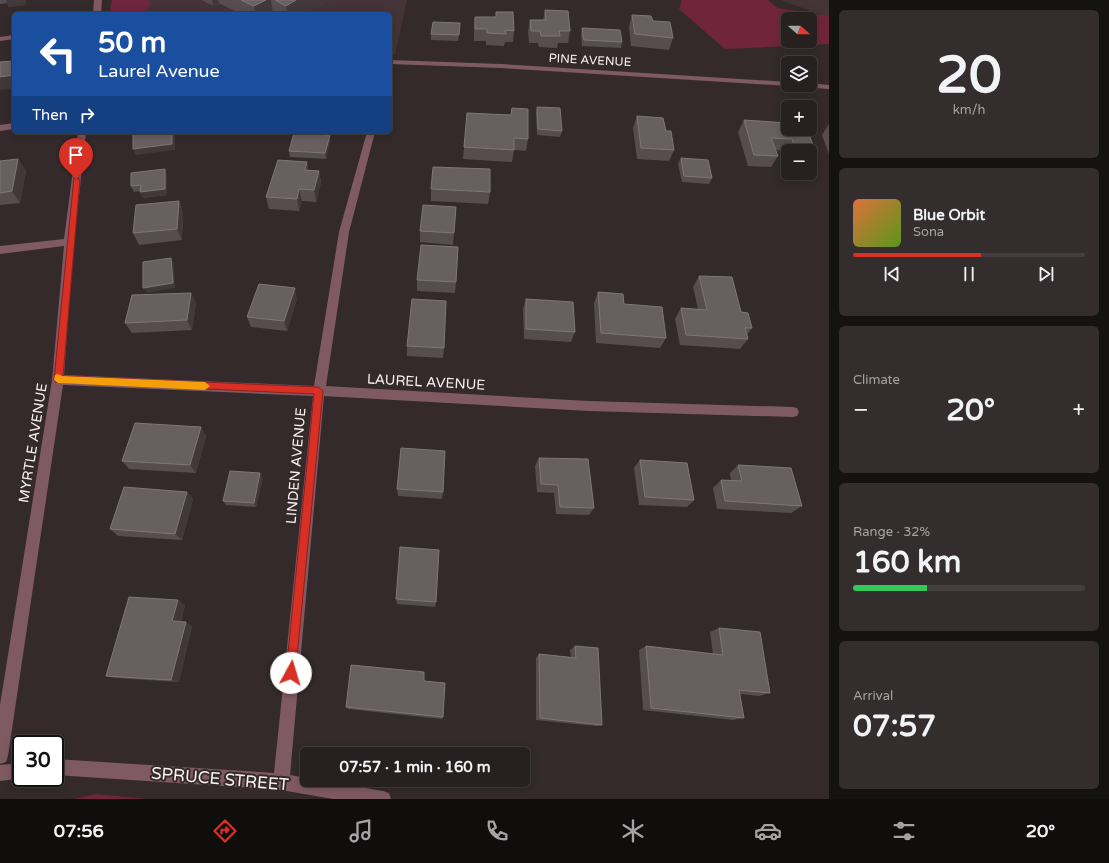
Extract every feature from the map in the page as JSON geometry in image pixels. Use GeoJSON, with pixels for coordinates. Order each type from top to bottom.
{"type":"FeatureCollection","features":[{"type":"Feature","properties":{"kind":"street"},"geometry":{"type":"LineString","coordinates":[[97,12],[98,0]]}},
{"type":"Feature","properties":{"kind":"street"},"geometry":{"type":"LineString","coordinates":[[0,39],[12,37]]}},
{"type":"Feature","properties":{"kind":"street","name":"PINE AVENUE"},"geometry":{"type":"LineString","coordinates":[[392,62],[501,66],[781,84]]}},
{"type":"Feature","properties":{"kind":"street"},"geometry":{"type":"LineString","coordinates":[[817,86],[829,87]]}},
{"type":"Feature","properties":{"kind":"street"},"geometry":{"type":"LineString","coordinates":[[0,128],[12,126]]}},
{"type":"Feature","properties":{"kind":"street","name":"MYRTLE AVENUE"},"geometry":{"type":"LineString","coordinates":[[0,756],[58,380],[70,242],[82,134]]}},
{"type":"Feature","properties":{"kind":"street","name":"LINDEN AVENUE"},"geometry":{"type":"LineString","coordinates":[[281,782],[318,391],[344,232],[370,134]]}},
{"type":"Feature","properties":{"kind":"street"},"geometry":{"type":"LineString","coordinates":[[0,250],[70,242]]}},
{"type":"Feature","properties":{"kind":"street","name":"LAUREL AVENUE"},"geometry":{"type":"LineString","coordinates":[[58,380],[318,391],[589,406],[793,412]]}},
{"type":"Feature","properties":{"kind":"street","name":"SPRUCE STREET"},"geometry":{"type":"LineString","coordinates":[[64,768],[281,782],[383,799]]}},
{"type":"Feature","properties":{"kind":"street"},"geometry":{"type":"LineString","coordinates":[[0,773],[12,772]]}},
{"type":"Feature","properties":{"kind":"shaded area"},"geometry":{"type":"Polygon","coordinates":[[[112,0],[148,0],[150,4],[148,8],[142,12],[112,12],[110,10],[112,0]]]}},
{"type":"Feature","properties":{"kind":"shaded area"},"geometry":{"type":"Polygon","coordinates":[[[131,0],[407,0],[395,55],[392,55],[392,12],[130,12],[131,0]]]}},
{"type":"Feature","properties":{"kind":"shaded area"},"geometry":{"type":"Polygon","coordinates":[[[682,0],[768,0],[777,8],[803,12],[781,12],[781,46],[725,49],[679,9],[682,0]]]}},
{"type":"Feature","properties":{"kind":"shaded area"},"geometry":{"type":"Polygon","coordinates":[[[781,0],[829,0],[829,18],[817,14],[817,12],[813,12],[781,0]]]}},
{"type":"Feature","properties":{"kind":"shaded area"},"geometry":{"type":"Polygon","coordinates":[[[817,14],[829,16],[829,44],[817,45],[817,14]]]}},
{"type":"Feature","properties":{"kind":"shaded area"},"geometry":{"type":"Polygon","coordinates":[[[95,794],[147,799],[75,799],[95,794]]]}},
{"type":"Feature","properties":{"kind":"building"},"geometry":{"type":"Polygon","coordinates":[[[241,0],[266,0],[254,6],[241,0]]]}},
{"type":"Feature","properties":{"kind":"building"},"geometry":{"type":"Polygon","coordinates":[[[275,0],[296,0],[286,6],[275,0]]]}},
{"type":"Feature","properties":{"kind":"building"},"geometry":{"type":"Polygon","coordinates":[[[545,10],[568,11],[570,31],[559,31],[560,36],[541,36],[540,31],[531,31],[530,20],[546,20],[545,10]]]}},
{"type":"Feature","properties":{"kind":"building"},"geometry":{"type":"Polygon","coordinates":[[[496,12],[513,12],[514,31],[505,30],[506,34],[487,33],[487,29],[475,29],[475,17],[496,17],[496,12]]]}},
{"type":"Feature","properties":{"kind":"building"},"geometry":{"type":"Polygon","coordinates":[[[632,15],[651,16],[653,21],[670,22],[673,38],[635,34],[632,15]]]}},
{"type":"Feature","properties":{"kind":"building"},"geometry":{"type":"Polygon","coordinates":[[[433,22],[460,23],[459,35],[431,34],[433,22]]]}},
{"type":"Feature","properties":{"kind":"building"},"geometry":{"type":"Polygon","coordinates":[[[582,28],[620,30],[622,42],[584,40],[582,28]]]}},
{"type":"Feature","properties":{"kind":"building"},"geometry":{"type":"Polygon","coordinates":[[[12,61],[12,75],[0,77],[0,62],[12,61]]]}},
{"type":"Feature","properties":{"kind":"building"},"geometry":{"type":"Polygon","coordinates":[[[537,107],[560,108],[562,131],[538,129],[537,107]]]}},
{"type":"Feature","properties":{"kind":"building"},"geometry":{"type":"Polygon","coordinates":[[[512,108],[528,109],[528,139],[514,138],[514,150],[464,147],[467,113],[511,115],[512,108]]]}},
{"type":"Feature","properties":{"kind":"building"},"geometry":{"type":"Polygon","coordinates":[[[637,116],[663,118],[666,131],[671,131],[674,150],[641,148],[637,116]]]}},
{"type":"Feature","properties":{"kind":"building"},"geometry":{"type":"Polygon","coordinates":[[[744,120],[781,123],[781,136],[810,136],[813,144],[794,144],[792,139],[771,138],[778,156],[754,155],[744,120]]]}},
{"type":"Feature","properties":{"kind":"building"},"geometry":{"type":"Polygon","coordinates":[[[133,134],[172,134],[172,144],[133,149],[133,134]]]}},
{"type":"Feature","properties":{"kind":"building"},"geometry":{"type":"Polygon","coordinates":[[[294,134],[330,135],[325,153],[289,151],[294,134]]]}},
{"type":"Feature","properties":{"kind":"building"},"geometry":{"type":"Polygon","coordinates":[[[681,158],[708,160],[712,178],[684,176],[681,158]]]}},
{"type":"Feature","properties":{"kind":"building"},"geometry":{"type":"Polygon","coordinates":[[[18,159],[12,191],[0,193],[0,161],[18,159]]]}},
{"type":"Feature","properties":{"kind":"building"},"geometry":{"type":"Polygon","coordinates":[[[278,160],[307,162],[305,170],[319,171],[314,190],[299,189],[297,199],[266,197],[278,160]]]}},
{"type":"Feature","properties":{"kind":"building"},"geometry":{"type":"Polygon","coordinates":[[[433,167],[490,169],[490,192],[431,189],[433,167]]]}},
{"type":"Feature","properties":{"kind":"building"},"geometry":{"type":"Polygon","coordinates":[[[165,169],[165,189],[140,192],[141,185],[131,186],[131,173],[165,169]]]}},
{"type":"Feature","properties":{"kind":"building"},"geometry":{"type":"Polygon","coordinates":[[[179,201],[177,229],[133,233],[136,205],[179,201]]]}},
{"type":"Feature","properties":{"kind":"building"},"geometry":{"type":"Polygon","coordinates":[[[423,205],[456,207],[454,233],[420,231],[423,205]]]}},
{"type":"Feature","properties":{"kind":"building"},"geometry":{"type":"Polygon","coordinates":[[[421,245],[458,247],[456,282],[417,280],[421,245]]]}},
{"type":"Feature","properties":{"kind":"building"},"geometry":{"type":"Polygon","coordinates":[[[171,258],[173,283],[143,288],[143,262],[171,258]]]}},
{"type":"Feature","properties":{"kind":"building"},"geometry":{"type":"Polygon","coordinates":[[[699,276],[732,277],[741,312],[748,313],[752,328],[745,328],[748,339],[686,335],[681,308],[707,310],[699,276]]]}},
{"type":"Feature","properties":{"kind":"building"},"geometry":{"type":"Polygon","coordinates":[[[259,284],[295,288],[284,321],[247,317],[259,284]]]}},
{"type":"Feature","properties":{"kind":"building"},"geometry":{"type":"Polygon","coordinates":[[[598,292],[623,294],[624,304],[662,307],[666,338],[601,333],[598,292]]]}},
{"type":"Feature","properties":{"kind":"building"},"geometry":{"type":"Polygon","coordinates":[[[191,293],[187,320],[125,323],[132,295],[191,293]]]}},
{"type":"Feature","properties":{"kind":"building"},"geometry":{"type":"Polygon","coordinates":[[[412,299],[446,301],[444,348],[407,346],[412,299]]]}},
{"type":"Feature","properties":{"kind":"building"},"geometry":{"type":"Polygon","coordinates":[[[526,299],[573,302],[575,332],[526,329],[526,299]]]}},
{"type":"Feature","properties":{"kind":"building"},"geometry":{"type":"Polygon","coordinates":[[[135,423],[201,427],[190,465],[122,461],[135,423]]]}},
{"type":"Feature","properties":{"kind":"building"},"geometry":{"type":"Polygon","coordinates":[[[401,448],[445,451],[443,492],[397,489],[401,448]]]}},
{"type":"Feature","properties":{"kind":"building"},"geometry":{"type":"Polygon","coordinates":[[[539,458],[588,459],[594,508],[560,507],[558,485],[541,484],[539,458]]]}},
{"type":"Feature","properties":{"kind":"building"},"geometry":{"type":"Polygon","coordinates":[[[640,460],[687,463],[694,500],[645,497],[640,460]]]}},
{"type":"Feature","properties":{"kind":"building"},"geometry":{"type":"Polygon","coordinates":[[[738,465],[791,468],[802,506],[725,501],[721,480],[742,481],[738,465]]]}},
{"type":"Feature","properties":{"kind":"building"},"geometry":{"type":"Polygon","coordinates":[[[230,471],[260,473],[254,503],[223,501],[230,471]]]}},
{"type":"Feature","properties":{"kind":"building"},"geometry":{"type":"Polygon","coordinates":[[[124,487],[187,492],[175,534],[110,529],[124,487]]]}},
{"type":"Feature","properties":{"kind":"building"},"geometry":{"type":"Polygon","coordinates":[[[400,547],[439,550],[436,602],[396,599],[400,547]]]}},
{"type":"Feature","properties":{"kind":"building"},"geometry":{"type":"Polygon","coordinates":[[[129,597],[178,600],[172,621],[186,622],[171,680],[106,676],[129,597]]]}},
{"type":"Feature","properties":{"kind":"building"},"geometry":{"type":"Polygon","coordinates":[[[719,628],[760,632],[770,693],[739,690],[744,718],[651,708],[646,646],[723,655],[719,628]]]}},
{"type":"Feature","properties":{"kind":"building"},"geometry":{"type":"Polygon","coordinates":[[[575,646],[598,648],[602,725],[540,718],[539,654],[576,658],[575,646]]]}},
{"type":"Feature","properties":{"kind":"building"},"geometry":{"type":"Polygon","coordinates":[[[351,665],[424,672],[424,681],[445,683],[443,717],[346,707],[351,665]]]}},
{"type":"Feature","properties":{"kind":"slow traffic"},"geometry":{"type":"LineString","coordinates":[[58,378],[58,380],[205,386]]}},
{"type":"Feature","properties":{"kind":"route"},"geometry":{"type":"LineString","coordinates":[[76,179],[58,380],[318,391],[291,673]]}}]}
